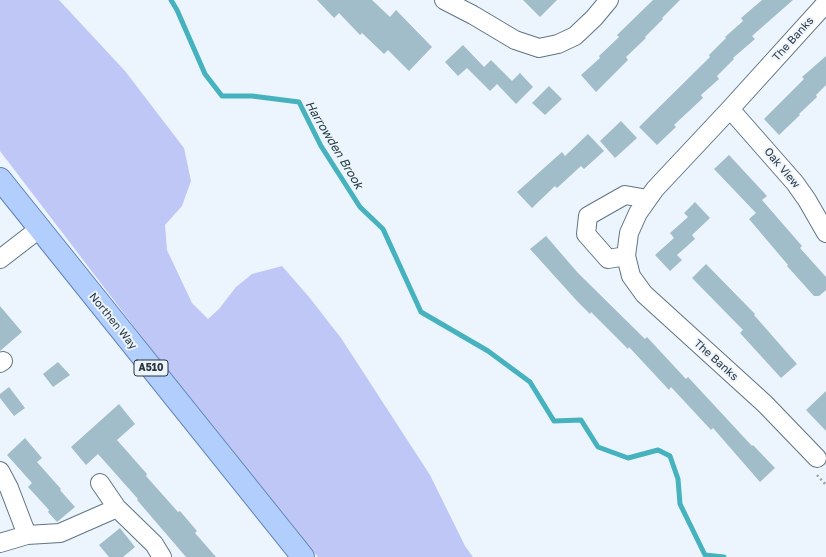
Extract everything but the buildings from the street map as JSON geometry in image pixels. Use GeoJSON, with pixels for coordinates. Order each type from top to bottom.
{"type":"FeatureCollection","features":[{"type":"Feature","properties":{"kind":"main road","name":"Northen Way"},"geometry":{"type":"LineString","coordinates":[[0,179],[303,557]]}},
{"type":"Feature","properties":{"kind":"street"},"geometry":{"type":"LineString","coordinates":[[444,0],[515,40],[539,48],[558,44],[575,36],[594,18],[609,0]]}},
{"type":"Feature","properties":{"kind":"street","name":"The Banks"},"geometry":{"type":"LineString","coordinates":[[817,458],[765,404],[644,294],[631,276],[626,256],[630,233],[638,213],[655,188],[730,109],[826,3]]}},
{"type":"Feature","properties":{"kind":"street","name":"Oak View"},"geometry":{"type":"LineString","coordinates":[[730,109],[795,183],[807,200],[826,233]]}},
{"type":"Feature","properties":{"kind":"street"},"geometry":{"type":"LineString","coordinates":[[626,256],[608,259],[586,234],[588,216],[625,195],[648,199]]}},
{"type":"Feature","properties":{"kind":"street"},"geometry":{"type":"LineString","coordinates":[[0,259],[39,229]]}},
{"type":"Feature","properties":{"kind":"street"},"geometry":{"type":"LineString","coordinates":[[0,471],[9,488],[27,535]]}},
{"type":"Feature","properties":{"kind":"street"},"geometry":{"type":"LineString","coordinates":[[100,483],[117,508],[154,544],[162,557]]}},
{"type":"Feature","properties":{"kind":"street"},"geometry":{"type":"LineString","coordinates":[[0,543],[27,535],[60,533],[117,508]]}},
{"type":"Feature","properties":{"kind":"shaded area"},"geometry":{"type":"Polygon","coordinates":[[[0,0],[59,0],[125,71],[184,148],[191,181],[182,206],[165,225],[167,250],[192,303],[208,319],[219,309],[236,287],[252,274],[282,266],[309,297],[341,338],[430,475],[465,546],[473,557],[318,557],[301,539],[148,345],[0,151],[0,0]]]}},
{"type":"Feature","properties":{"kind":"waterway","name":"Harrowden Brook"},"geometry":{"type":"LineString","coordinates":[[171,0],[177,10],[205,74],[222,96],[252,96],[299,102],[321,146],[360,207],[383,229],[421,312],[488,351],[530,382],[554,421],[581,420],[598,447],[628,458],[658,450],[670,456],[678,479],[680,504],[705,555],[724,557]]}}]}
